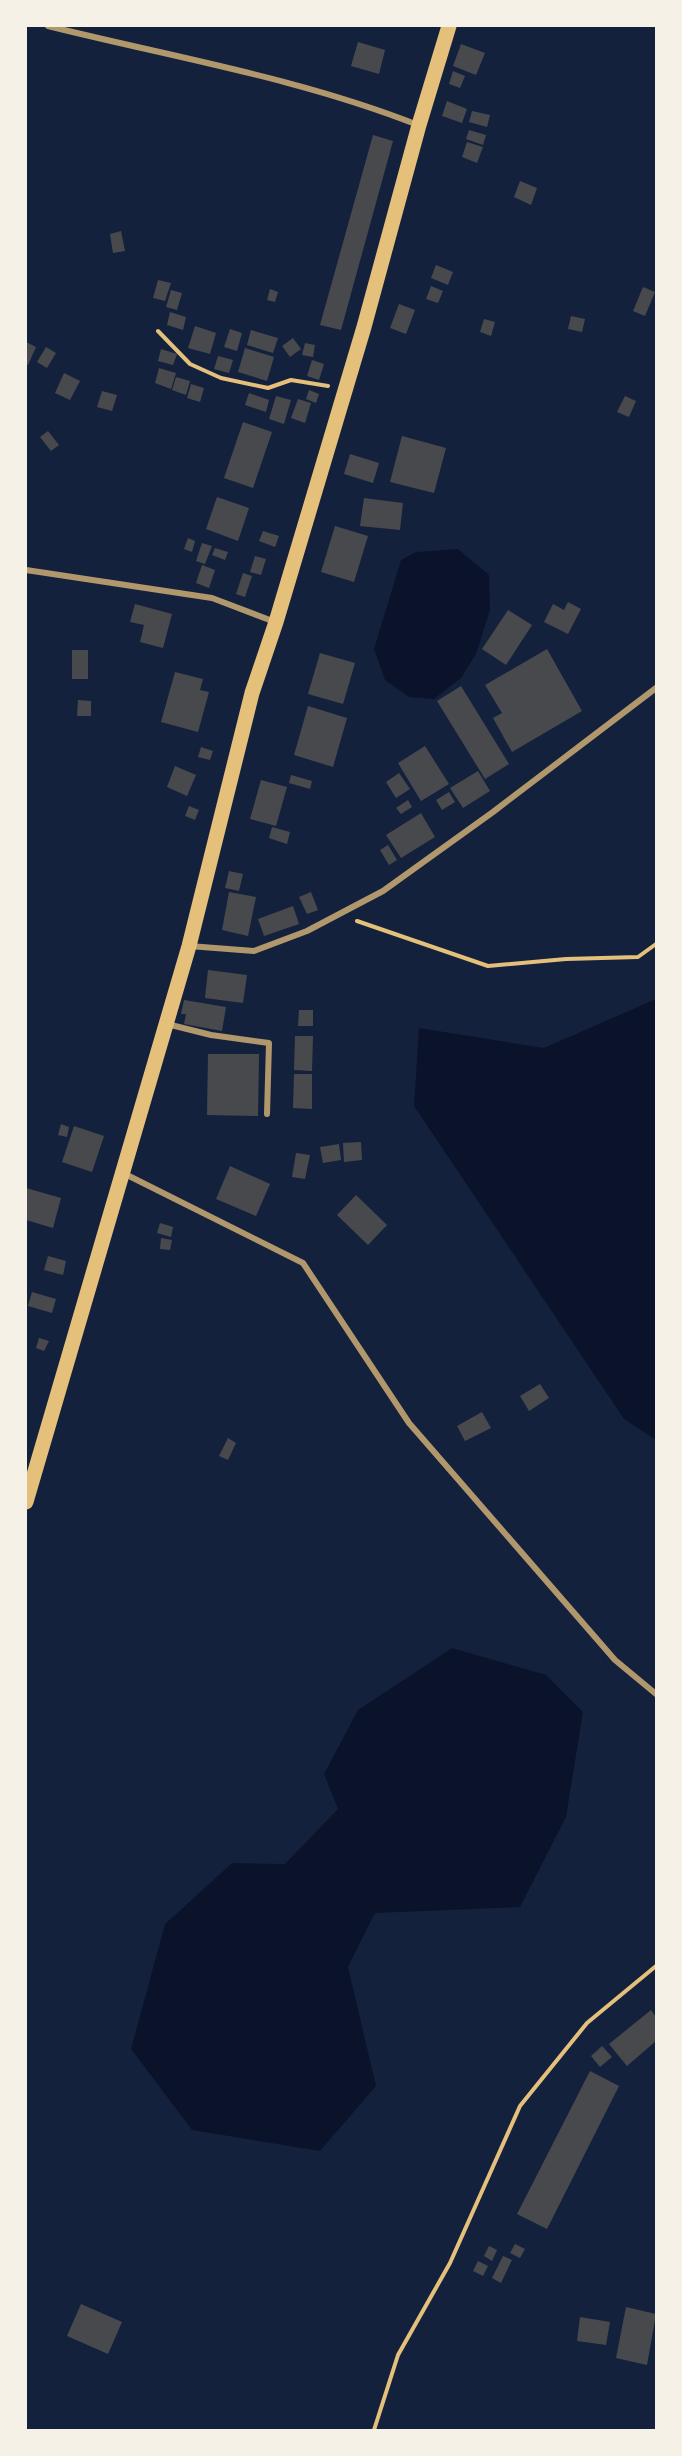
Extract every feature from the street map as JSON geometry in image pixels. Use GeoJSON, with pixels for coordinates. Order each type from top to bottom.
{"type":"FeatureCollection","features":[{"type":"Feature","properties":{"kind":"main road"},"geometry":{"type":"LineString","coordinates":[[26,1502],[189,946],[252,693],[276,622],[346,388],[449,26]]}},
{"type":"Feature","properties":{"kind":"street"},"geometry":{"type":"LineString","coordinates":[[48,26],[249,72],[371,106],[419,125]]}},
{"type":"Feature","properties":{"kind":"street"},"geometry":{"type":"LineString","coordinates":[[26,570],[212,598],[276,622]]}},
{"type":"Feature","properties":{"kind":"street"},"geometry":{"type":"LineString","coordinates":[[189,946],[254,951],[307,931],[382,891],[494,812],[657,688]]}},
{"type":"Feature","properties":{"kind":"street"},"geometry":{"type":"LineString","coordinates":[[166,1023],[211,1035],[268,1043],[267,1114]]}},
{"type":"Feature","properties":{"kind":"street"},"geometry":{"type":"LineString","coordinates":[[122,1173],[303,1263],[409,1423],[615,1660],[657,1694]]}},
{"type":"Feature","properties":{"kind":"path"},"geometry":{"type":"LineString","coordinates":[[158,331],[190,364],[221,378],[268,388],[291,380],[346,388]]}},
{"type":"Feature","properties":{"kind":"path"},"geometry":{"type":"LineString","coordinates":[[339,914],[488,966],[566,959],[638,957],[657,944]]}},
{"type":"Feature","properties":{"kind":"path"},"geometry":{"type":"LineString","coordinates":[[374,2430],[398,2355],[450,2264],[520,2106],[587,2023],[657,1966]]}},
{"type":"Feature","properties":{"kind":"water"},"geometry":{"type":"Polygon","coordinates":[[[458,549],[489,575],[490,610],[476,654],[461,678],[434,699],[409,697],[385,680],[374,649],[401,560],[416,552],[458,549]]]}},
{"type":"Feature","properties":{"kind":"water"},"geometry":{"type":"Polygon","coordinates":[[[656,999],[656,1440],[624,1419],[414,1106],[419,1028],[544,1048],[656,999]]]}},
{"type":"Feature","properties":{"kind":"water"},"geometry":{"type":"Polygon","coordinates":[[[452,1648],[546,1675],[583,1712],[566,1817],[520,1907],[375,1913],[348,1967],[376,2086],[320,2151],[192,2130],[131,2049],[165,1924],[232,1863],[285,1864],[338,1809],[324,1774],[358,1710],[452,1648]]]}},
{"type":"Feature","properties":{"kind":"building"},"geometry":{"type":"Polygon","coordinates":[[[358,42],[385,50],[379,74],[351,66],[358,42]]]}},
{"type":"Feature","properties":{"kind":"building"},"geometry":{"type":"Polygon","coordinates":[[[461,44],[485,53],[476,75],[453,66],[461,44]]]}},
{"type":"Feature","properties":{"kind":"building"},"geometry":{"type":"Polygon","coordinates":[[[453,71],[465,76],[460,88],[449,84],[453,71]]]}},
{"type":"Feature","properties":{"kind":"building"},"geometry":{"type":"Polygon","coordinates":[[[447,101],[467,109],[462,123],[442,116],[447,101]]]}},
{"type":"Feature","properties":{"kind":"building"},"geometry":{"type":"Polygon","coordinates":[[[472,111],[490,115],[487,127],[469,122],[472,111]]]}},
{"type":"Feature","properties":{"kind":"building"},"geometry":{"type":"Polygon","coordinates":[[[469,130],[486,135],[483,145],[466,139],[469,130]]]}},
{"type":"Feature","properties":{"kind":"building"},"geometry":{"type":"Polygon","coordinates":[[[373,135],[393,141],[341,330],[320,325],[373,135]]]}},
{"type":"Feature","properties":{"kind":"building"},"geometry":{"type":"Polygon","coordinates":[[[467,142],[483,147],[477,163],[462,157],[467,142]]]}},
{"type":"Feature","properties":{"kind":"building"},"geometry":{"type":"Polygon","coordinates":[[[520,181],[537,188],[531,205],[514,197],[520,181]]]}},
{"type":"Feature","properties":{"kind":"building"},"geometry":{"type":"Polygon","coordinates":[[[121,231],[125,251],[113,253],[110,234],[121,231]]]}},
{"type":"Feature","properties":{"kind":"building"},"geometry":{"type":"Polygon","coordinates":[[[436,265],[453,272],[448,285],[431,278],[436,265]]]}},
{"type":"Feature","properties":{"kind":"building"},"geometry":{"type":"Polygon","coordinates":[[[158,280],[171,283],[165,301],[153,298],[158,280]]]}},
{"type":"Feature","properties":{"kind":"building"},"geometry":{"type":"Polygon","coordinates":[[[431,286],[443,291],[438,303],[426,299],[431,286]]]}},
{"type":"Feature","properties":{"kind":"building"},"geometry":{"type":"Polygon","coordinates":[[[643,287],[655,292],[645,316],[633,311],[643,287]]]}},
{"type":"Feature","properties":{"kind":"building"},"geometry":{"type":"Polygon","coordinates":[[[270,289],[278,292],[275,302],[267,300],[270,289]]]}},
{"type":"Feature","properties":{"kind":"building"},"geometry":{"type":"Polygon","coordinates":[[[171,290],[182,293],[177,310],[166,307],[171,290]]]}},
{"type":"Feature","properties":{"kind":"building"},"geometry":{"type":"Polygon","coordinates":[[[399,304],[415,310],[406,334],[390,328],[399,304]]]}},
{"type":"Feature","properties":{"kind":"building"},"geometry":{"type":"Polygon","coordinates":[[[170,312],[186,317],[183,330],[167,325],[170,312]]]}},
{"type":"Feature","properties":{"kind":"building"},"geometry":{"type":"Polygon","coordinates":[[[571,316],[585,319],[582,332],[568,329],[571,316]]]}},
{"type":"Feature","properties":{"kind":"building"},"geometry":{"type":"Polygon","coordinates":[[[484,319],[495,322],[491,336],[480,332],[484,319]]]}},
{"type":"Feature","properties":{"kind":"building"},"geometry":{"type":"Polygon","coordinates":[[[195,326],[216,333],[210,354],[188,348],[195,326]]]}},
{"type":"Feature","properties":{"kind":"building"},"geometry":{"type":"Polygon","coordinates":[[[230,329],[242,333],[237,351],[224,347],[230,329]]]}},
{"type":"Feature","properties":{"kind":"building"},"geometry":{"type":"Polygon","coordinates":[[[251,330],[278,338],[273,353],[247,345],[251,330]]]}},
{"type":"Feature","properties":{"kind":"building"},"geometry":{"type":"Polygon","coordinates":[[[293,338],[301,349],[290,357],[282,346],[293,338]]]}},
{"type":"Feature","properties":{"kind":"building"},"geometry":{"type":"Polygon","coordinates":[[[26,342],[36,347],[28,365],[26,364],[26,342]]]}},
{"type":"Feature","properties":{"kind":"building"},"geometry":{"type":"Polygon","coordinates":[[[305,343],[315,345],[313,357],[302,355],[305,343]]]}},
{"type":"Feature","properties":{"kind":"building"},"geometry":{"type":"Polygon","coordinates":[[[46,347],[56,353],[47,368],[37,362],[46,347]]]}},
{"type":"Feature","properties":{"kind":"building"},"geometry":{"type":"Polygon","coordinates":[[[245,348],[274,357],[267,381],[238,372],[245,348]]]}},
{"type":"Feature","properties":{"kind":"building"},"geometry":{"type":"Polygon","coordinates":[[[161,349],[177,354],[173,365],[158,361],[161,349]]]}},
{"type":"Feature","properties":{"kind":"building"},"geometry":{"type":"Polygon","coordinates":[[[218,356],[233,360],[229,373],[214,369],[218,356]]]}},
{"type":"Feature","properties":{"kind":"building"},"geometry":{"type":"Polygon","coordinates":[[[312,360],[324,364],[319,380],[307,376],[312,360]]]}},
{"type":"Feature","properties":{"kind":"building"},"geometry":{"type":"Polygon","coordinates":[[[159,368],[176,373],[171,389],[155,383],[159,368]]]}},
{"type":"Feature","properties":{"kind":"building"},"geometry":{"type":"Polygon","coordinates":[[[64,373],[80,381],[70,400],[55,393],[64,373]]]}},
{"type":"Feature","properties":{"kind":"building"},"geometry":{"type":"Polygon","coordinates":[[[176,377],[190,381],[186,395],[172,390],[176,377]]]}},
{"type":"Feature","properties":{"kind":"building"},"geometry":{"type":"Polygon","coordinates":[[[191,384],[204,388],[200,402],[187,398],[191,384]]]}},
{"type":"Feature","properties":{"kind":"building"},"geometry":{"type":"Polygon","coordinates":[[[309,390],[319,394],[316,403],[306,399],[309,390]]]}},
{"type":"Feature","properties":{"kind":"building"},"geometry":{"type":"Polygon","coordinates":[[[102,391],[117,395],[112,411],[97,407],[102,391]]]}},
{"type":"Feature","properties":{"kind":"building"},"geometry":{"type":"Polygon","coordinates":[[[249,393],[269,400],[266,412],[245,405],[249,393]]]}},
{"type":"Feature","properties":{"kind":"building"},"geometry":{"type":"Polygon","coordinates":[[[276,396],[291,400],[284,424],[269,419],[276,396]]]}},
{"type":"Feature","properties":{"kind":"building"},"geometry":{"type":"Polygon","coordinates":[[[625,396],[636,401],[629,417],[617,412],[625,396]]]}},
{"type":"Feature","properties":{"kind":"building"},"geometry":{"type":"Polygon","coordinates":[[[298,399],[311,403],[305,423],[291,418],[298,399]]]}},
{"type":"Feature","properties":{"kind":"building"},"geometry":{"type":"Polygon","coordinates":[[[243,422],[272,432],[253,488],[224,478],[243,422]]]}},
{"type":"Feature","properties":{"kind":"building"},"geometry":{"type":"Polygon","coordinates":[[[48,431],[59,445],[51,451],[40,437],[48,431]]]}},
{"type":"Feature","properties":{"kind":"building"},"geometry":{"type":"Polygon","coordinates":[[[402,436],[446,448],[434,493],[390,482],[402,436]]]}},
{"type":"Feature","properties":{"kind":"building"},"geometry":{"type":"Polygon","coordinates":[[[350,454],[379,463],[373,483],[344,474],[350,454]]]}},
{"type":"Feature","properties":{"kind":"building"},"geometry":{"type":"Polygon","coordinates":[[[217,497],[249,508],[238,541],[206,529],[217,497]]]}},
{"type":"Feature","properties":{"kind":"building"},"geometry":{"type":"Polygon","coordinates":[[[364,498],[403,503],[400,530],[360,526],[364,498]]]}},
{"type":"Feature","properties":{"kind":"building"},"geometry":{"type":"Polygon","coordinates":[[[335,526],[368,536],[354,582],[321,572],[335,526]]]}},
{"type":"Feature","properties":{"kind":"building"},"geometry":{"type":"Polygon","coordinates":[[[263,531],[279,536],[275,547],[259,541],[263,531]]]}},
{"type":"Feature","properties":{"kind":"building"},"geometry":{"type":"Polygon","coordinates":[[[188,538],[195,541],[192,552],[184,549],[188,538]]]}},
{"type":"Feature","properties":{"kind":"building"},"geometry":{"type":"Polygon","coordinates":[[[202,543],[212,546],[205,564],[196,561],[202,543]]]}},
{"type":"Feature","properties":{"kind":"building"},"geometry":{"type":"Polygon","coordinates":[[[215,548],[228,552],[225,560],[212,555],[215,548]]]}},
{"type":"Feature","properties":{"kind":"building"},"geometry":{"type":"Polygon","coordinates":[[[255,556],[266,559],[261,575],[250,572],[255,556]]]}},
{"type":"Feature","properties":{"kind":"building"},"geometry":{"type":"Polygon","coordinates":[[[202,565],[215,570],[209,588],[196,583],[202,565]]]}},
{"type":"Feature","properties":{"kind":"building"},"geometry":{"type":"Polygon","coordinates":[[[243,573],[252,576],[245,597],[236,594],[243,573]]]}},
{"type":"Feature","properties":{"kind":"building"},"geometry":{"type":"Polygon","coordinates":[[[568,602],[581,609],[568,634],[544,622],[553,604],[564,610],[568,602]]]}},
{"type":"Feature","properties":{"kind":"building"},"geometry":{"type":"Polygon","coordinates":[[[135,604],[172,614],[163,648],[140,642],[144,625],[130,622],[135,604]]]}},
{"type":"Feature","properties":{"kind":"building"},"geometry":{"type":"Polygon","coordinates":[[[508,610],[532,625],[506,665],[482,649],[508,610]]]}},
{"type":"Feature","properties":{"kind":"building"},"geometry":{"type":"Polygon","coordinates":[[[547,649],[582,711],[512,752],[493,718],[502,713],[485,685],[547,649]]]}},
{"type":"Feature","properties":{"kind":"building"},"geometry":{"type":"Polygon","coordinates":[[[72,650],[88,650],[88,679],[72,679],[72,650]]]}},
{"type":"Feature","properties":{"kind":"building"},"geometry":{"type":"Polygon","coordinates":[[[320,653],[355,663],[343,704],[308,694],[320,653]]]}},
{"type":"Feature","properties":{"kind":"building"},"geometry":{"type":"Polygon","coordinates":[[[175,672],[203,679],[200,690],[209,692],[198,732],[161,722],[175,672]]]}},
{"type":"Feature","properties":{"kind":"building"},"geometry":{"type":"Polygon","coordinates":[[[461,686],[509,764],[485,779],[437,701],[461,686]]]}},
{"type":"Feature","properties":{"kind":"building"},"geometry":{"type":"Polygon","coordinates":[[[78,700],[91,701],[91,716],[77,716],[78,700]]]}},
{"type":"Feature","properties":{"kind":"building"},"geometry":{"type":"Polygon","coordinates":[[[308,706],[347,718],[333,767],[294,755],[308,706]]]}},
{"type":"Feature","properties":{"kind":"building"},"geometry":{"type":"Polygon","coordinates":[[[425,746],[449,784],[421,801],[398,763],[425,746]]]}},
{"type":"Feature","properties":{"kind":"building"},"geometry":{"type":"Polygon","coordinates":[[[201,747],[213,751],[210,760],[198,757],[201,747]]]}},
{"type":"Feature","properties":{"kind":"building"},"geometry":{"type":"Polygon","coordinates":[[[175,766],[196,775],[187,796],[167,787],[175,766]]]}},
{"type":"Feature","properties":{"kind":"building"},"geometry":{"type":"Polygon","coordinates":[[[478,771],[490,791],[463,808],[450,788],[478,771]]]}},
{"type":"Feature","properties":{"kind":"building"},"geometry":{"type":"Polygon","coordinates":[[[399,773],[410,789],[396,798],[386,782],[399,773]]]}},
{"type":"Feature","properties":{"kind":"building"},"geometry":{"type":"Polygon","coordinates":[[[291,775],[312,781],[310,789],[289,783],[291,775]]]}},
{"type":"Feature","properties":{"kind":"building"},"geometry":{"type":"Polygon","coordinates":[[[261,780],[287,787],[276,826],[250,819],[261,780]]]}},
{"type":"Feature","properties":{"kind":"building"},"geometry":{"type":"Polygon","coordinates":[[[449,792],[455,802],[442,810],[436,800],[449,792]]]}},
{"type":"Feature","properties":{"kind":"building"},"geometry":{"type":"Polygon","coordinates":[[[408,800],[412,807],[401,814],[396,808],[408,800]]]}},
{"type":"Feature","properties":{"kind":"building"},"geometry":{"type":"Polygon","coordinates":[[[189,806],[199,810],[195,820],[185,816],[189,806]]]}},
{"type":"Feature","properties":{"kind":"building"},"geometry":{"type":"Polygon","coordinates":[[[421,813],[435,837],[401,858],[386,835],[421,813]]]}},
{"type":"Feature","properties":{"kind":"building"},"geometry":{"type":"Polygon","coordinates":[[[272,827],[290,832],[287,844],[269,838],[272,827]]]}},
{"type":"Feature","properties":{"kind":"building"},"geometry":{"type":"Polygon","coordinates":[[[388,845],[397,860],[389,865],[380,850],[388,845]]]}},
{"type":"Feature","properties":{"kind":"building"},"geometry":{"type":"Polygon","coordinates":[[[229,871],[243,874],[239,891],[225,888],[229,871]]]}},
{"type":"Feature","properties":{"kind":"building"},"geometry":{"type":"Polygon","coordinates":[[[229,892],[256,897],[248,936],[222,930],[229,892]]]}},
{"type":"Feature","properties":{"kind":"building"},"geometry":{"type":"Polygon","coordinates":[[[311,892],[318,910],[307,914],[299,897],[311,892]]]}},
{"type":"Feature","properties":{"kind":"building"},"geometry":{"type":"Polygon","coordinates":[[[293,906],[299,924],[264,936],[258,919],[293,906]]]}},
{"type":"Feature","properties":{"kind":"building"},"geometry":{"type":"Polygon","coordinates":[[[208,970],[247,975],[243,1003],[205,998],[208,970]]]}},
{"type":"Feature","properties":{"kind":"building"},"geometry":{"type":"Polygon","coordinates":[[[184,1000],[226,1007],[222,1031],[184,1024],[186,1014],[181,1014],[184,1000]]]}},
{"type":"Feature","properties":{"kind":"building"},"geometry":{"type":"Polygon","coordinates":[[[299,1010],[313,1010],[313,1026],[298,1026],[299,1010]]]}},
{"type":"Feature","properties":{"kind":"building"},"geometry":{"type":"Polygon","coordinates":[[[295,1036],[313,1036],[312,1071],[294,1070],[295,1036]]]}},
{"type":"Feature","properties":{"kind":"building"},"geometry":{"type":"Polygon","coordinates":[[[208,1054],[259,1054],[258,1116],[207,1115],[208,1054]]]}},
{"type":"Feature","properties":{"kind":"building"},"geometry":{"type":"Polygon","coordinates":[[[294,1074],[312,1074],[312,1109],[293,1108],[294,1074]]]}},
{"type":"Feature","properties":{"kind":"building"},"geometry":{"type":"Polygon","coordinates":[[[61,1124],[69,1127],[67,1137],[58,1135],[61,1124]]]}},
{"type":"Feature","properties":{"kind":"building"},"geometry":{"type":"Polygon","coordinates":[[[74,1126],[104,1136],[92,1172],[62,1162],[74,1126]]]}},
{"type":"Feature","properties":{"kind":"building"},"geometry":{"type":"Polygon","coordinates":[[[361,1142],[362,1160],[344,1162],[343,1143],[361,1142]]]}},
{"type":"Feature","properties":{"kind":"building"},"geometry":{"type":"Polygon","coordinates":[[[339,1144],[341,1160],[323,1163],[320,1147],[339,1144]]]}},
{"type":"Feature","properties":{"kind":"building"},"geometry":{"type":"Polygon","coordinates":[[[296,1153],[310,1155],[305,1179],[292,1177],[296,1153]]]}},
{"type":"Feature","properties":{"kind":"building"},"geometry":{"type":"Polygon","coordinates":[[[230,1166],[270,1184],[256,1216],[216,1199],[230,1166]]]}},
{"type":"Feature","properties":{"kind":"building"},"geometry":{"type":"Polygon","coordinates":[[[26,1188],[61,1198],[53,1228],[26,1220],[26,1188]]]}},
{"type":"Feature","properties":{"kind":"building"},"geometry":{"type":"Polygon","coordinates":[[[356,1195],[387,1225],[368,1245],[337,1215],[356,1195]]]}},
{"type":"Feature","properties":{"kind":"building"},"geometry":{"type":"Polygon","coordinates":[[[160,1223],[173,1227],[171,1237],[157,1233],[160,1223]]]}},
{"type":"Feature","properties":{"kind":"building"},"geometry":{"type":"Polygon","coordinates":[[[161,1238],[172,1240],[170,1250],[160,1249],[161,1238]]]}},
{"type":"Feature","properties":{"kind":"building"},"geometry":{"type":"Polygon","coordinates":[[[48,1256],[66,1261],[63,1275],[44,1270],[48,1256]]]}},
{"type":"Feature","properties":{"kind":"building"},"geometry":{"type":"Polygon","coordinates":[[[32,1292],[56,1299],[52,1313],[28,1306],[32,1292]]]}},
{"type":"Feature","properties":{"kind":"building"},"geometry":{"type":"Polygon","coordinates":[[[39,1338],[49,1341],[44,1351],[36,1348],[39,1338]]]}},
{"type":"Feature","properties":{"kind":"building"},"geometry":{"type":"Polygon","coordinates":[[[540,1384],[549,1398],[529,1411],[520,1396],[540,1384]]]}},
{"type":"Feature","properties":{"kind":"building"},"geometry":{"type":"Polygon","coordinates":[[[482,1412],[491,1428],[465,1441],[457,1426],[482,1412]]]}},
{"type":"Feature","properties":{"kind":"building"},"geometry":{"type":"Polygon","coordinates":[[[228,1438],[236,1443],[228,1460],[219,1456],[228,1438]]]}},
{"type":"Feature","properties":{"kind":"building"},"geometry":{"type":"Polygon","coordinates":[[[651,2010],[656,2017],[656,2041],[627,2066],[609,2044],[651,2010]]]}},
{"type":"Feature","properties":{"kind":"building"},"geometry":{"type":"Polygon","coordinates":[[[602,2046],[612,2057],[600,2067],[591,2056],[602,2046]]]}},
{"type":"Feature","properties":{"kind":"building"},"geometry":{"type":"Polygon","coordinates":[[[590,2071],[619,2086],[547,2229],[517,2214],[590,2071]]]}},
{"type":"Feature","properties":{"kind":"building"},"geometry":{"type":"Polygon","coordinates":[[[515,2244],[525,2249],[520,2258],[510,2253],[515,2244]]]}},
{"type":"Feature","properties":{"kind":"building"},"geometry":{"type":"Polygon","coordinates":[[[489,2246],[497,2250],[492,2261],[484,2256],[489,2246]]]}},
{"type":"Feature","properties":{"kind":"building"},"geometry":{"type":"Polygon","coordinates":[[[503,2256],[512,2260],[501,2283],[492,2278],[503,2256]]]}},
{"type":"Feature","properties":{"kind":"building"},"geometry":{"type":"Polygon","coordinates":[[[478,2261],[488,2266],[483,2276],[473,2271],[478,2261]]]}},
{"type":"Feature","properties":{"kind":"building"},"geometry":{"type":"Polygon","coordinates":[[[81,2304],[122,2322],[108,2354],[67,2336],[81,2304]]]}},
{"type":"Feature","properties":{"kind":"building"},"geometry":{"type":"Polygon","coordinates":[[[626,2307],[656,2314],[647,2365],[616,2358],[626,2307]]]}},
{"type":"Feature","properties":{"kind":"building"},"geometry":{"type":"Polygon","coordinates":[[[580,2317],[610,2322],[606,2345],[577,2341],[580,2317]]]}}]}
